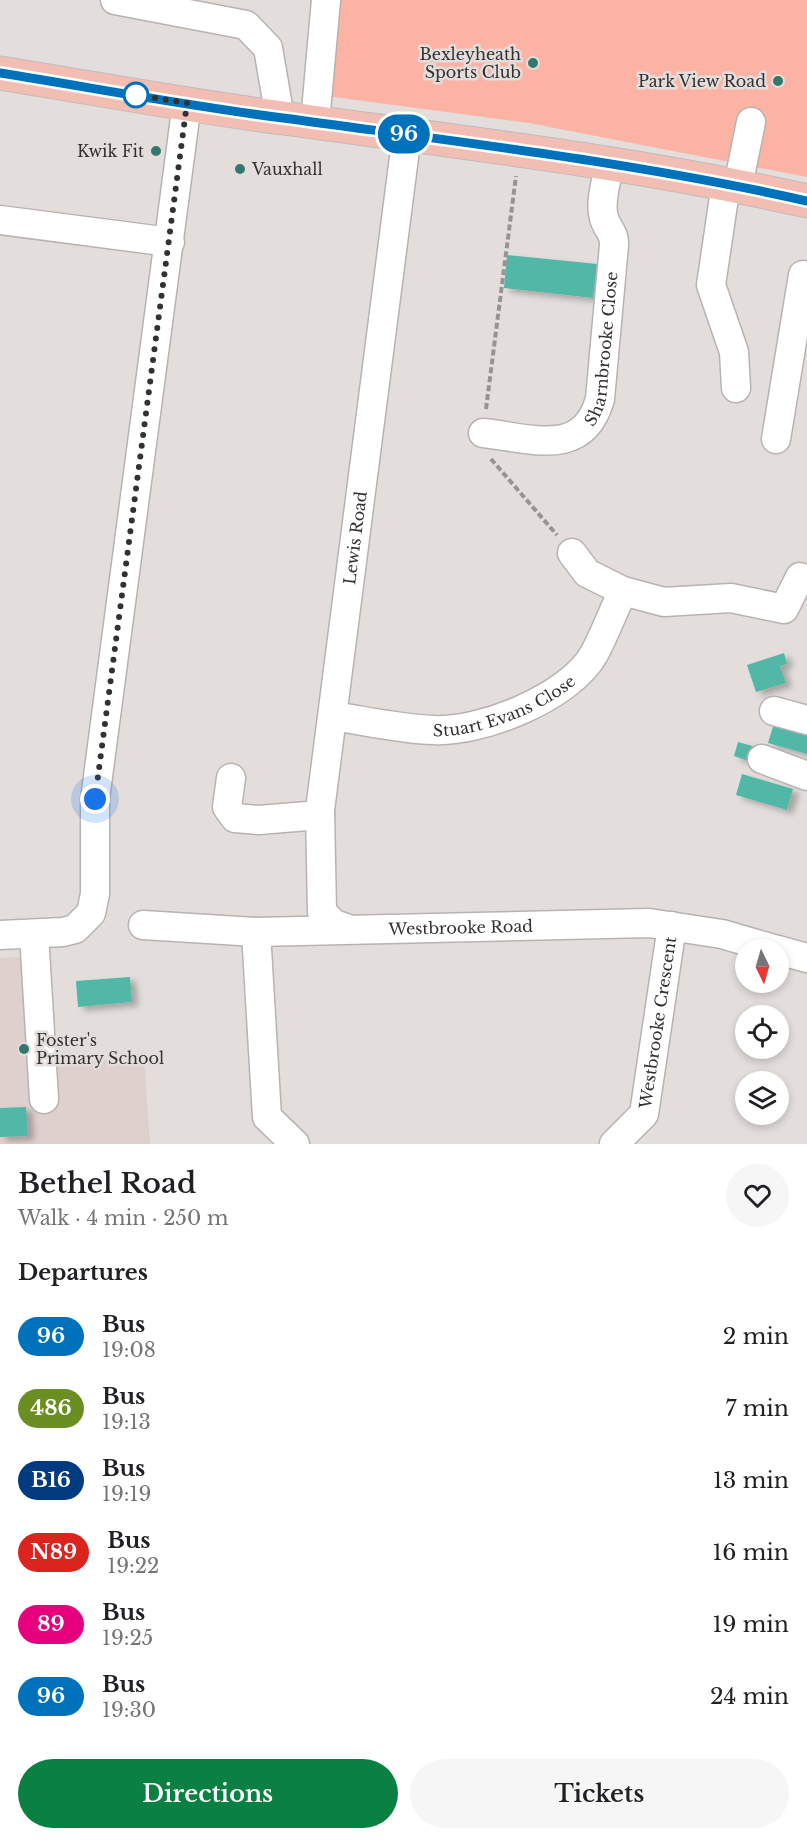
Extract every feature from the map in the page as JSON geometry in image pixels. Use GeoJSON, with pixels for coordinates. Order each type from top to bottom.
{"type":"FeatureCollection","features":[{"type":"Feature","properties":{"kind":"main road"},"geometry":{"type":"LineString","coordinates":[[0,73],[280,118],[520,148],[732,185],[807,201]]}},
{"type":"Feature","properties":{"kind":"street"},"geometry":{"type":"LineString","coordinates":[[115,0],[246,25],[268,48],[280,118]]}},
{"type":"Feature","properties":{"kind":"street"},"geometry":{"type":"LineString","coordinates":[[315,122],[326,0]]}},
{"type":"Feature","properties":{"kind":"street"},"geometry":{"type":"LineString","coordinates":[[0,935],[75,929],[86,920],[94,903],[95,799],[187,103]]}},
{"type":"Feature","properties":{"kind":"street"},"geometry":{"type":"LineString","coordinates":[[735,388],[734,352],[711,285],[732,185],[751,122]]}},
{"type":"Feature","properties":{"kind":"street","name":"Lewis Road"},"geometry":{"type":"LineString","coordinates":[[346,928],[334,924],[322,912],[320,815],[407,134]]}},
{"type":"Feature","properties":{"kind":"street","name":"Sharnbrooke Close"},"geometry":{"type":"LineString","coordinates":[[484,443],[571,438],[583,431],[595,417],[600,399],[615,245],[615,238],[604,220],[602,206],[609,165]]}},
{"type":"Feature","properties":{"kind":"street"},"geometry":{"type":"LineString","coordinates":[[0,220],[170,242]]}},
{"type":"Feature","properties":{"kind":"street"},"geometry":{"type":"LineString","coordinates":[[776,439],[803,275],[807,276]]}},
{"type":"Feature","properties":{"kind":"street"},"geometry":{"type":"LineString","coordinates":[[572,553],[587,573],[623,591],[664,602],[731,598],[784,609],[800,577]]}},
{"type":"Feature","properties":{"kind":"street","name":"Stuart Evans Close"},"geometry":{"type":"LineString","coordinates":[[333,716],[432,730],[449,730],[527,708],[570,682],[593,656],[623,591]]}},
{"type":"Feature","properties":{"kind":"street"},"geometry":{"type":"LineString","coordinates":[[762,759],[807,776]]}},
{"type":"Feature","properties":{"kind":"street"},"geometry":{"type":"LineString","coordinates":[[231,778],[227,807],[235,818],[259,820],[320,815]]}},
{"type":"Feature","properties":{"kind":"street","name":"Westbrooke Road"},"geometry":{"type":"LineString","coordinates":[[143,925],[256,932],[346,928],[649,923],[722,934],[740,939]]}},
{"type":"Feature","properties":{"kind":"street","name":"Westbrooke Crescent"},"geometry":{"type":"LineString","coordinates":[[614,1144],[644,1114],[672,926]]}},
{"type":"Feature","properties":{"kind":"street"},"geometry":{"type":"LineString","coordinates":[[256,932],[267,1116],[295,1144]]}},
{"type":"Feature","properties":{"kind":"street"},"geometry":{"type":"LineString","coordinates":[[34,934],[44,1099]]}},
{"type":"Feature","properties":{"kind":"street","name":"Westbrooke Road"},"geometry":{"type":"LineString","coordinates":[[789,953],[807,958]]}},
{"type":"Feature","properties":{"kind":"path"},"geometry":{"type":"LineString","coordinates":[[520,148],[484,443],[572,553]]}},
{"type":"Feature","properties":{"kind":"shaded area","name":"Bexleyheath Sports Club"},"geometry":{"type":"Polygon","coordinates":[[[317,0],[807,0],[807,177],[529,123],[311,94],[317,0]]]}},
{"type":"Feature","properties":{"kind":"shaded area","name":"Foster's Primary School"},"geometry":{"type":"Polygon","coordinates":[[[42,955],[50,1057],[64,1064],[144,1056],[150,1144],[0,1144],[0,958],[42,955]]]}},
{"type":"Feature","properties":{"kind":"building"},"geometry":{"type":"Polygon","coordinates":[[[507,255],[597,264],[593,298],[504,288],[507,255]]]}},
{"type":"Feature","properties":{"kind":"building"},"geometry":{"type":"Polygon","coordinates":[[[784,653],[787,664],[780,666],[786,683],[756,692],[747,665],[784,653]]]}},
{"type":"Feature","properties":{"kind":"building"},"geometry":{"type":"Polygon","coordinates":[[[775,720],[807,729],[807,754],[768,743],[775,720]]]}},
{"type":"Feature","properties":{"kind":"building"},"geometry":{"type":"Polygon","coordinates":[[[738,742],[759,748],[755,763],[734,756],[738,742]]]}},
{"type":"Feature","properties":{"kind":"building"},"geometry":{"type":"Polygon","coordinates":[[[742,774],[793,789],[787,810],[736,795],[742,774]]]}},
{"type":"Feature","properties":{"kind":"building"},"geometry":{"type":"Polygon","coordinates":[[[130,977],[132,1002],[78,1007],[76,981],[130,977]]]}},
{"type":"Feature","properties":{"kind":"building"},"geometry":{"type":"Polygon","coordinates":[[[26,1107],[28,1136],[0,1137],[0,1108],[26,1107]]]}},
{"type":"Feature","properties":{"kind":"bus line","name":"96"},"geometry":{"type":"LineString","coordinates":[[0,73],[280,118],[520,148],[738,186],[807,201]]}},
{"type":"Feature","properties":{"kind":"place","name":"Bexleyheath Sports Club"},"geometry":{"type":"Point","coordinates":[533,63]}},
{"type":"Feature","properties":{"kind":"place","name":"Park View Road"},"geometry":{"type":"Point","coordinates":[778,81]}},
{"type":"Feature","properties":{"kind":"place","name":"Kwik Fit"},"geometry":{"type":"Point","coordinates":[156,151]}},
{"type":"Feature","properties":{"kind":"place","name":"Vauxhall"},"geometry":{"type":"Point","coordinates":[240,169]}},
{"type":"Feature","properties":{"kind":"place","name":"Foster's Primary School"},"geometry":{"type":"Point","coordinates":[24,1049]}},
{"type":"Feature","properties":{"kind":"route"},"geometry":{"type":"LineString","coordinates":[[95,799],[187,103],[136,95]]}}]}
